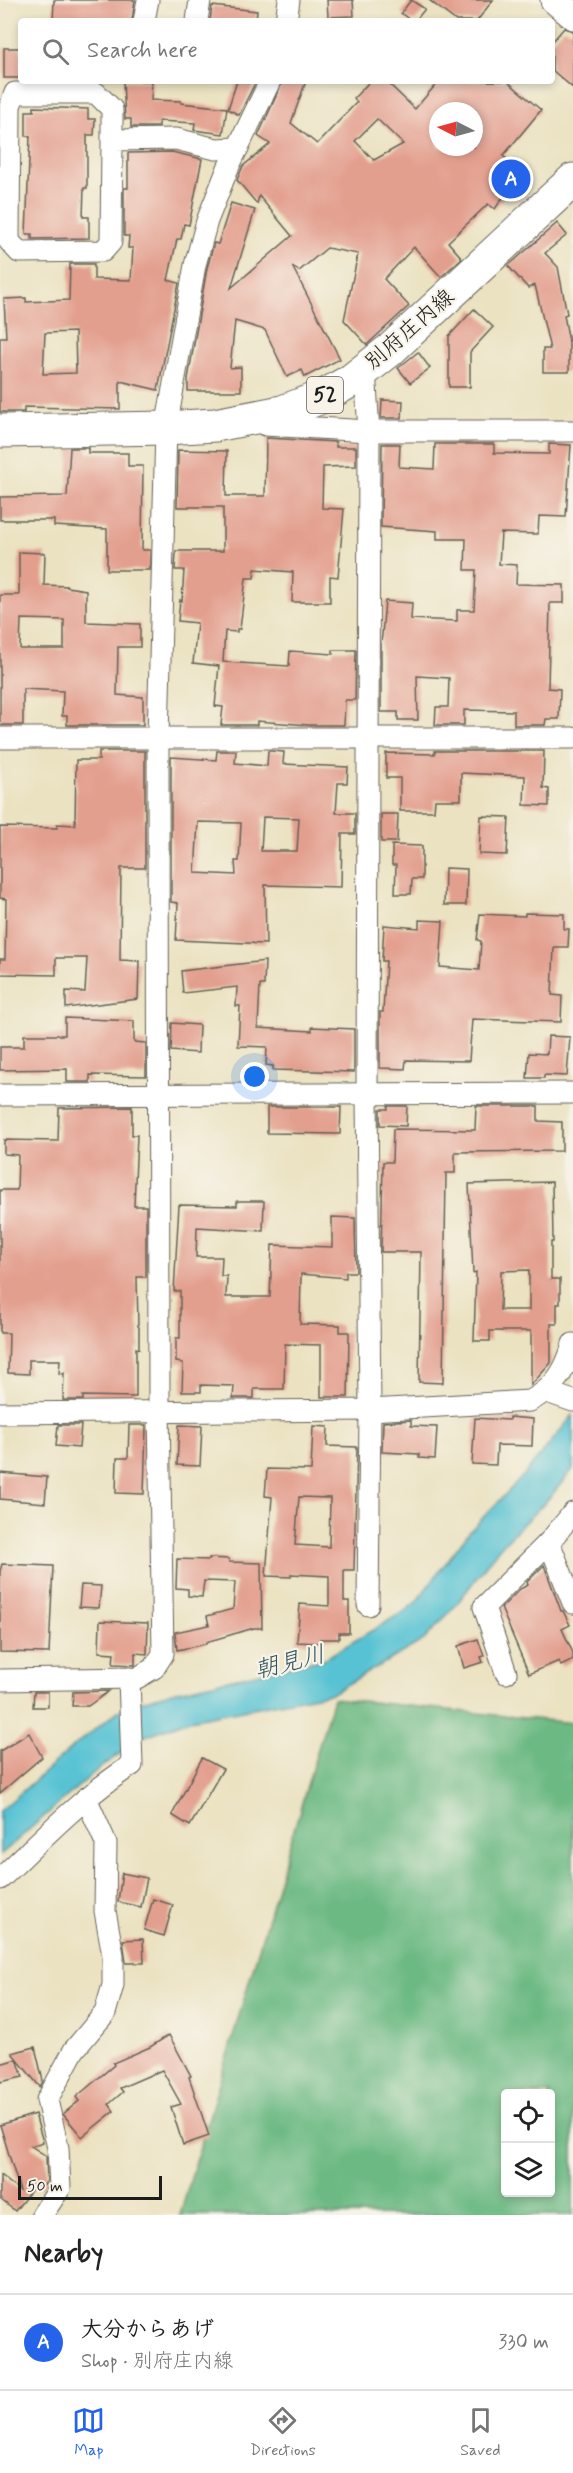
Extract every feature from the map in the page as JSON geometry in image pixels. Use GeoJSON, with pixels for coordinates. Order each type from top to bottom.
{"type":"FeatureCollection","features":[{"type":"Feature","properties":{"kind":"main road","name":"別府庄内線"},"geometry":{"type":"LineString","coordinates":[[0,431],[166,428],[233,423],[296,407],[331,392],[365,370],[405,337],[570,188]]}},
{"type":"Feature","properties":{"kind":"street"},"geometry":{"type":"LineString","coordinates":[[145,18],[148,0]]}},
{"type":"Feature","properties":{"kind":"street"},"geometry":{"type":"LineString","coordinates":[[197,18],[200,0]]}},
{"type":"Feature","properties":{"kind":"street"},"geometry":{"type":"LineString","coordinates":[[286,18],[289,0]]}},
{"type":"Feature","properties":{"kind":"street"},"geometry":{"type":"LineString","coordinates":[[554,0],[573,16]]}},
{"type":"Feature","properties":{"kind":"street"},"geometry":{"type":"LineString","coordinates":[[0,1879],[86,1798],[108,1780],[132,1765],[129,1688],[137,1678],[154,1668],[163,1654],[159,1412],[158,738],[166,428],[207,220],[269,84]]}},
{"type":"Feature","properties":{"kind":"street"},"geometry":{"type":"LineString","coordinates":[[15,93],[96,93],[112,109],[112,140],[111,242],[103,251],[19,252],[9,241],[10,106],[15,93]]}},
{"type":"Feature","properties":{"kind":"street"},"geometry":{"type":"LineString","coordinates":[[112,140],[176,139],[216,149],[238,148]]}},
{"type":"Feature","properties":{"kind":"street"},"geometry":{"type":"LineString","coordinates":[[365,370],[369,431],[367,1094],[370,1410],[368,1605]]}},
{"type":"Feature","properties":{"kind":"street"},"geometry":{"type":"LineString","coordinates":[[233,423],[369,431],[573,430]]}},
{"type":"Feature","properties":{"kind":"street"},"geometry":{"type":"LineString","coordinates":[[0,738],[573,738]]}},
{"type":"Feature","properties":{"kind":"street"},"geometry":{"type":"LineString","coordinates":[[0,1095],[573,1093]]}},
{"type":"Feature","properties":{"kind":"street"},"geometry":{"type":"LineString","coordinates":[[0,1413],[370,1410],[530,1401],[547,1392],[558,1380],[570,1356],[573,1344]]}},
{"type":"Feature","properties":{"kind":"street"},"geometry":{"type":"LineString","coordinates":[[547,1392],[573,1401]]}},
{"type":"Feature","properties":{"kind":"street"},"geometry":{"type":"LineString","coordinates":[[506,1673],[484,1607],[549,1542],[573,1513]]}},
{"type":"Feature","properties":{"kind":"street"},"geometry":{"type":"LineString","coordinates":[[549,1542],[573,1604]]}},
{"type":"Feature","properties":{"kind":"street"},"geometry":{"type":"LineString","coordinates":[[0,1680],[129,1688]]}},
{"type":"Feature","properties":{"kind":"street"},"geometry":{"type":"LineString","coordinates":[[42,2215],[60,2188],[58,2148],[47,2100],[74,2050],[105,2013],[113,1985],[113,1955],[105,1911],[106,1843],[86,1798]]}},
{"type":"Feature","properties":{"kind":"green space"},"geometry":{"type":"Polygon","coordinates":[[[333,1698],[573,1723],[573,2215],[180,2215],[333,1698]]]}},
{"type":"Feature","properties":{"kind":"water"},"geometry":{"type":"Polygon","coordinates":[[[573,1415],[573,1469],[551,1496],[499,1548],[456,1605],[424,1640],[332,1693],[189,1720],[143,1737],[96,1771],[0,1855],[0,1811],[74,1746],[117,1712],[132,1704],[177,1691],[324,1659],[405,1611],[416,1602],[470,1531],[525,1474],[573,1415]]]}},
{"type":"Feature","properties":{"kind":"building"},"geometry":{"type":"Polygon","coordinates":[[[54,0],[135,0],[132,18],[53,18],[54,0]]]}},
{"type":"Feature","properties":{"kind":"building"},"geometry":{"type":"Polygon","coordinates":[[[327,0],[353,0],[354,16],[328,17],[327,0]]]}},
{"type":"Feature","properties":{"kind":"building"},"geometry":{"type":"Polygon","coordinates":[[[411,0],[425,9],[418,18],[407,18],[401,13],[411,0]]]}},
{"type":"Feature","properties":{"kind":"building"},"geometry":{"type":"Polygon","coordinates":[[[429,0],[493,0],[479,18],[452,18],[429,0]]]}},
{"type":"Feature","properties":{"kind":"building"},"geometry":{"type":"Polygon","coordinates":[[[212,6],[257,11],[256,18],[210,18],[212,6]]]}},
{"type":"Feature","properties":{"kind":"building"},"geometry":{"type":"Polygon","coordinates":[[[564,28],[573,31],[573,88],[555,73],[555,38],[564,28]]]}},
{"type":"Feature","properties":{"kind":"building"},"geometry":{"type":"Polygon","coordinates":[[[4,48],[18,48],[18,78],[4,78],[4,48]]]}},
{"type":"Feature","properties":{"kind":"building"},"geometry":{"type":"Polygon","coordinates":[[[123,84],[152,84],[151,100],[181,101],[181,103],[227,108],[223,134],[194,130],[195,123],[159,121],[159,127],[131,127],[131,119],[125,119],[123,84]]]}},
{"type":"Feature","properties":{"kind":"building"},"geometry":{"type":"Polygon","coordinates":[[[236,84],[254,84],[239,115],[228,109],[236,84]]]}},
{"type":"Feature","properties":{"kind":"building"},"geometry":{"type":"Polygon","coordinates":[[[282,84],[305,84],[291,123],[317,144],[357,102],[354,98],[367,84],[389,84],[415,109],[436,84],[511,84],[541,110],[503,156],[521,171],[495,209],[488,204],[448,242],[462,258],[441,277],[414,247],[384,279],[409,306],[367,345],[344,320],[358,254],[327,248],[299,271],[292,266],[340,359],[305,377],[302,370],[287,377],[265,330],[235,321],[230,368],[241,367],[241,391],[188,391],[188,379],[207,268],[214,243],[218,244],[231,203],[255,210],[231,288],[292,236],[259,196],[257,204],[237,180],[243,166],[270,144],[258,136],[282,84]],[[377,119],[355,141],[374,160],[403,144],[377,119]]]}},
{"type":"Feature","properties":{"kind":"building"},"geometry":{"type":"Polygon","coordinates":[[[34,107],[88,109],[88,119],[95,119],[94,135],[87,135],[87,188],[84,188],[83,217],[89,217],[89,238],[32,239],[32,234],[26,234],[30,136],[26,136],[26,111],[34,111],[34,107]]]}},
{"type":"Feature","properties":{"kind":"building"},"geometry":{"type":"Polygon","coordinates":[[[172,152],[202,159],[189,225],[184,224],[181,239],[177,239],[168,280],[179,283],[158,390],[120,381],[120,409],[24,407],[24,412],[0,412],[0,337],[6,337],[4,299],[26,298],[26,302],[69,300],[70,264],[94,264],[94,279],[131,280],[133,248],[128,248],[129,236],[124,236],[124,188],[128,188],[128,153],[172,152]],[[75,332],[45,333],[43,374],[76,373],[75,332]]]}},
{"type":"Feature","properties":{"kind":"building"},"geometry":{"type":"Polygon","coordinates":[[[557,223],[567,235],[545,253],[558,267],[567,314],[564,315],[569,342],[569,372],[543,372],[543,349],[550,349],[535,285],[528,288],[508,266],[557,223]]]}},
{"type":"Feature","properties":{"kind":"building"},"geometry":{"type":"Polygon","coordinates":[[[474,309],[493,327],[470,352],[470,387],[449,387],[449,336],[474,309]]]}},
{"type":"Feature","properties":{"kind":"building"},"geometry":{"type":"Polygon","coordinates":[[[418,352],[430,368],[410,383],[398,368],[418,352]]]}},
{"type":"Feature","properties":{"kind":"building"},"geometry":{"type":"Polygon","coordinates":[[[382,400],[403,401],[402,418],[381,418],[382,400]]]}},
{"type":"Feature","properties":{"kind":"building"},"geometry":{"type":"Polygon","coordinates":[[[266,438],[336,442],[336,447],[356,447],[356,466],[323,467],[322,508],[344,509],[338,577],[330,576],[330,602],[292,602],[293,572],[255,569],[254,578],[246,578],[240,629],[237,629],[237,632],[225,631],[223,662],[289,666],[290,651],[333,654],[333,650],[356,650],[355,700],[345,700],[344,725],[257,721],[257,725],[221,725],[223,707],[215,706],[219,666],[193,663],[197,623],[178,621],[184,570],[175,570],[176,551],[223,551],[223,507],[177,507],[178,450],[227,451],[226,496],[265,496],[266,438]]]}},
{"type":"Feature","properties":{"kind":"building"},"geometry":{"type":"Polygon","coordinates":[[[382,444],[400,444],[399,467],[434,469],[435,444],[494,444],[494,453],[549,454],[549,444],[571,445],[566,517],[539,516],[538,534],[501,533],[499,564],[517,565],[516,584],[564,585],[564,603],[550,603],[548,688],[560,689],[559,719],[546,719],[545,725],[514,725],[514,711],[464,710],[464,725],[435,725],[436,707],[448,707],[449,678],[417,676],[418,720],[398,720],[398,712],[381,712],[381,645],[385,601],[412,603],[411,619],[457,621],[457,610],[474,610],[476,570],[465,570],[466,539],[437,539],[437,531],[381,527],[382,444]]]}},
{"type":"Feature","properties":{"kind":"building"},"geometry":{"type":"Polygon","coordinates":[[[70,448],[88,448],[88,453],[128,453],[128,466],[143,466],[142,550],[150,550],[150,570],[107,570],[107,529],[54,526],[54,520],[0,520],[0,497],[67,496],[70,448]]]}},
{"type":"Feature","properties":{"kind":"building"},"geometry":{"type":"Polygon","coordinates":[[[19,552],[45,553],[44,585],[86,590],[86,622],[140,624],[140,647],[118,647],[117,695],[143,697],[143,725],[67,725],[67,716],[62,716],[63,691],[23,689],[23,725],[0,725],[0,595],[19,595],[19,552]],[[21,619],[20,649],[64,649],[64,620],[21,619]]]}},
{"type":"Feature","properties":{"kind":"building"},"geometry":{"type":"Polygon","coordinates":[[[99,751],[145,751],[145,868],[121,868],[120,960],[139,961],[138,999],[66,1008],[66,991],[85,992],[87,958],[56,958],[56,975],[0,974],[0,959],[5,959],[6,899],[0,898],[0,827],[57,828],[57,824],[75,825],[76,760],[99,760],[99,751]]]}},
{"type":"Feature","properties":{"kind":"building"},"geometry":{"type":"Polygon","coordinates":[[[217,751],[236,751],[235,763],[267,766],[268,751],[271,751],[284,752],[283,764],[348,767],[347,783],[338,783],[336,813],[355,813],[355,834],[342,834],[341,887],[265,885],[266,944],[176,940],[178,903],[171,902],[171,757],[216,760],[217,751]],[[263,817],[261,851],[297,851],[299,818],[263,817]],[[198,822],[195,873],[236,875],[235,861],[239,861],[241,823],[198,822]]]}},
{"type":"Feature","properties":{"kind":"building"},"geometry":{"type":"Polygon","coordinates":[[[435,751],[544,751],[543,788],[549,789],[549,806],[524,805],[525,776],[461,773],[461,800],[435,800],[434,811],[400,811],[400,778],[386,778],[386,753],[435,754],[435,751]]]}},
{"type":"Feature","properties":{"kind":"building"},"geometry":{"type":"Polygon","coordinates":[[[381,814],[398,814],[397,842],[381,842],[381,814]]]}},
{"type":"Feature","properties":{"kind":"building"},"geometry":{"type":"Polygon","coordinates":[[[481,816],[509,817],[507,855],[479,854],[481,816]]]}},
{"type":"Feature","properties":{"kind":"building"},"geometry":{"type":"Polygon","coordinates":[[[392,845],[422,846],[422,879],[412,879],[411,894],[395,894],[396,865],[392,865],[392,845]]]}},
{"type":"Feature","properties":{"kind":"building"},"geometry":{"type":"Polygon","coordinates":[[[445,868],[467,869],[466,905],[444,905],[445,868]]]}},
{"type":"Feature","properties":{"kind":"building"},"geometry":{"type":"Polygon","coordinates":[[[525,913],[564,914],[564,929],[569,929],[568,947],[554,947],[552,995],[562,996],[561,1022],[472,1019],[469,1061],[406,1060],[405,1069],[380,1068],[380,1012],[383,1012],[386,961],[382,961],[384,925],[419,928],[419,920],[443,921],[440,967],[479,970],[481,941],[477,940],[480,914],[525,916],[525,913]]]}},
{"type":"Feature","properties":{"kind":"building"},"geometry":{"type":"Polygon","coordinates":[[[265,961],[264,985],[260,985],[258,1028],[312,1031],[312,1027],[354,1029],[354,1072],[273,1070],[273,1066],[266,1065],[267,1047],[238,1046],[240,1006],[236,1006],[237,987],[183,993],[181,971],[265,961]]]}},
{"type":"Feature","properties":{"kind":"building"},"geometry":{"type":"Polygon","coordinates":[[[65,1018],[134,1021],[134,1042],[146,1043],[146,1076],[90,1075],[90,1082],[67,1082],[67,1069],[0,1070],[0,1047],[24,1047],[24,1035],[65,1035],[65,1018]]]}},
{"type":"Feature","properties":{"kind":"building"},"geometry":{"type":"Polygon","coordinates":[[[172,1023],[199,1025],[198,1053],[171,1051],[172,1023]]]}},
{"type":"Feature","properties":{"kind":"building"},"geometry":{"type":"Polygon","coordinates":[[[548,1036],[570,1037],[567,1076],[544,1075],[544,1078],[527,1078],[529,1053],[547,1054],[548,1036]]]}},
{"type":"Feature","properties":{"kind":"building"},"geometry":{"type":"Polygon","coordinates":[[[388,1106],[407,1106],[406,1126],[380,1125],[380,1109],[388,1109],[388,1106]]]}},
{"type":"Feature","properties":{"kind":"building"},"geometry":{"type":"Polygon","coordinates":[[[476,1106],[538,1106],[538,1121],[562,1122],[562,1151],[455,1152],[455,1173],[446,1173],[443,1383],[419,1382],[421,1252],[381,1252],[383,1162],[392,1162],[393,1129],[475,1130],[476,1106]]]}},
{"type":"Feature","properties":{"kind":"building"},"geometry":{"type":"Polygon","coordinates":[[[132,1107],[132,1135],[137,1135],[134,1206],[146,1206],[146,1277],[137,1277],[139,1349],[136,1348],[136,1397],[83,1396],[83,1400],[63,1400],[64,1373],[59,1374],[60,1360],[29,1360],[29,1374],[8,1373],[9,1333],[0,1333],[0,1190],[17,1190],[18,1155],[4,1154],[4,1140],[58,1141],[59,1108],[132,1107]]]}},
{"type":"Feature","properties":{"kind":"building"},"geometry":{"type":"Polygon","coordinates":[[[267,1107],[341,1107],[340,1134],[267,1133],[267,1107]]]}},
{"type":"Feature","properties":{"kind":"building"},"geometry":{"type":"Polygon","coordinates":[[[552,1182],[551,1279],[560,1279],[560,1304],[557,1304],[557,1324],[551,1324],[551,1363],[531,1385],[531,1331],[490,1331],[490,1341],[474,1341],[476,1272],[473,1273],[469,1184],[552,1182]],[[529,1270],[501,1271],[500,1310],[529,1310],[529,1270]]]}},
{"type":"Feature","properties":{"kind":"building"},"geometry":{"type":"Polygon","coordinates":[[[237,1201],[264,1201],[263,1231],[197,1227],[196,1257],[222,1257],[221,1276],[227,1276],[226,1297],[270,1297],[272,1245],[332,1247],[332,1217],[355,1218],[356,1272],[346,1272],[346,1278],[301,1274],[300,1324],[340,1325],[340,1332],[349,1332],[348,1397],[321,1397],[321,1345],[285,1344],[284,1389],[254,1389],[254,1398],[233,1398],[234,1386],[201,1385],[201,1392],[182,1392],[183,1363],[176,1362],[176,1338],[180,1338],[180,1291],[174,1291],[179,1205],[237,1206],[237,1201]]]}},
{"type":"Feature","properties":{"kind":"building"},"geometry":{"type":"Polygon","coordinates":[[[509,1417],[533,1419],[532,1446],[497,1445],[496,1465],[472,1464],[475,1418],[509,1420],[509,1417]]]}},
{"type":"Feature","properties":{"kind":"building"},"geometry":{"type":"Polygon","coordinates":[[[411,1420],[411,1426],[437,1427],[435,1459],[419,1458],[419,1454],[382,1452],[383,1422],[411,1420]]]}},
{"type":"Feature","properties":{"kind":"building"},"geometry":{"type":"Polygon","coordinates":[[[58,1425],[81,1425],[79,1448],[56,1446],[58,1425]]]}},
{"type":"Feature","properties":{"kind":"building"},"geometry":{"type":"Polygon","coordinates":[[[129,1425],[146,1425],[144,1494],[116,1493],[117,1458],[128,1458],[129,1425]]]}},
{"type":"Feature","properties":{"kind":"building"},"geometry":{"type":"Polygon","coordinates":[[[179,1425],[202,1426],[200,1466],[177,1465],[179,1425]]]}},
{"type":"Feature","properties":{"kind":"building"},"geometry":{"type":"Polygon","coordinates":[[[313,1426],[328,1427],[327,1446],[357,1447],[354,1570],[344,1570],[344,1601],[349,1601],[349,1633],[339,1633],[339,1639],[320,1639],[319,1643],[297,1642],[300,1604],[329,1606],[329,1576],[291,1574],[291,1577],[266,1576],[272,1497],[265,1496],[267,1469],[311,1470],[313,1426]],[[299,1497],[295,1545],[329,1547],[330,1498],[299,1497]]]}},
{"type":"Feature","properties":{"kind":"building"},"geometry":{"type":"Polygon","coordinates":[[[0,1473],[47,1477],[45,1503],[0,1499],[0,1473]]]}},
{"type":"Feature","properties":{"kind":"building"},"geometry":{"type":"Polygon","coordinates":[[[209,1558],[229,1559],[229,1562],[261,1563],[262,1628],[254,1628],[206,1642],[206,1644],[177,1650],[175,1632],[209,1625],[207,1616],[233,1609],[235,1582],[204,1581],[202,1597],[188,1596],[188,1589],[176,1588],[177,1559],[209,1560],[209,1558]]]}},
{"type":"Feature","properties":{"kind":"building"},"geometry":{"type":"Polygon","coordinates":[[[2,1564],[53,1566],[49,1653],[0,1652],[0,1571],[2,1564]]]}},
{"type":"Feature","properties":{"kind":"building"},"geometry":{"type":"Polygon","coordinates":[[[544,1565],[561,1611],[570,1625],[562,1629],[573,1653],[573,1660],[561,1666],[559,1661],[529,1674],[501,1608],[520,1589],[528,1585],[527,1582],[544,1565]]]}},
{"type":"Feature","properties":{"kind":"building"},"geometry":{"type":"Polygon","coordinates":[[[81,1585],[101,1586],[99,1608],[79,1607],[81,1585]]]}},
{"type":"Feature","properties":{"kind":"building"},"geometry":{"type":"Polygon","coordinates":[[[100,1621],[148,1623],[147,1654],[135,1653],[135,1665],[113,1664],[114,1653],[99,1652],[100,1621]]]}},
{"type":"Feature","properties":{"kind":"building"},"geometry":{"type":"Polygon","coordinates":[[[478,1639],[484,1656],[481,1657],[483,1662],[464,1668],[458,1646],[478,1639]]]}},
{"type":"Feature","properties":{"kind":"building"},"geometry":{"type":"Polygon","coordinates":[[[109,1691],[88,1706],[72,1706],[73,1692],[109,1691]]]}},
{"type":"Feature","properties":{"kind":"building"},"geometry":{"type":"Polygon","coordinates":[[[34,1692],[48,1692],[48,1707],[33,1707],[34,1692]]]}},
{"type":"Feature","properties":{"kind":"building"},"geometry":{"type":"Polygon","coordinates":[[[29,1733],[42,1757],[0,1793],[0,1751],[29,1733]]]}},
{"type":"Feature","properties":{"kind":"building"},"geometry":{"type":"Polygon","coordinates":[[[202,1758],[223,1769],[190,1826],[172,1815],[202,1758]]]}},
{"type":"Feature","properties":{"kind":"building"},"geometry":{"type":"Polygon","coordinates":[[[122,1873],[147,1878],[141,1907],[118,1902],[122,1873]]]}},
{"type":"Feature","properties":{"kind":"building"},"geometry":{"type":"Polygon","coordinates":[[[153,1899],[173,1905],[164,1936],[144,1930],[153,1899]]]}},
{"type":"Feature","properties":{"kind":"building"},"geometry":{"type":"Polygon","coordinates":[[[143,1939],[144,1963],[126,1963],[123,1940],[143,1939]]]}},
{"type":"Feature","properties":{"kind":"building"},"geometry":{"type":"Polygon","coordinates":[[[169,2035],[191,2076],[189,2077],[209,2136],[183,2145],[171,2107],[181,2104],[162,2070],[120,2088],[123,2092],[109,2104],[114,2111],[82,2137],[63,2114],[79,2101],[76,2097],[114,2065],[113,2063],[150,2047],[169,2035]]]}},
{"type":"Feature","properties":{"kind":"building"},"geometry":{"type":"Polygon","coordinates":[[[35,2047],[43,2081],[40,2087],[12,2053],[35,2047]]]}},
{"type":"Feature","properties":{"kind":"building"},"geometry":{"type":"Polygon","coordinates":[[[17,2059],[23,2077],[0,2082],[0,2064],[17,2059]]]}},
{"type":"Feature","properties":{"kind":"building"},"geometry":{"type":"Polygon","coordinates":[[[35,2114],[43,2142],[31,2146],[46,2156],[47,2181],[42,2188],[36,2184],[15,2211],[0,2199],[0,2175],[20,2191],[0,2125],[35,2114]]]}},
{"type":"Feature","properties":{"kind":"place","name":"大分からあげ"},"geometry":{"type":"Point","coordinates":[511,179]}},
{"type":"Feature","properties":{"kind":"water label","name":"朝見川"},"geometry":{"type":"Point","coordinates":[290,1663]}}]}
